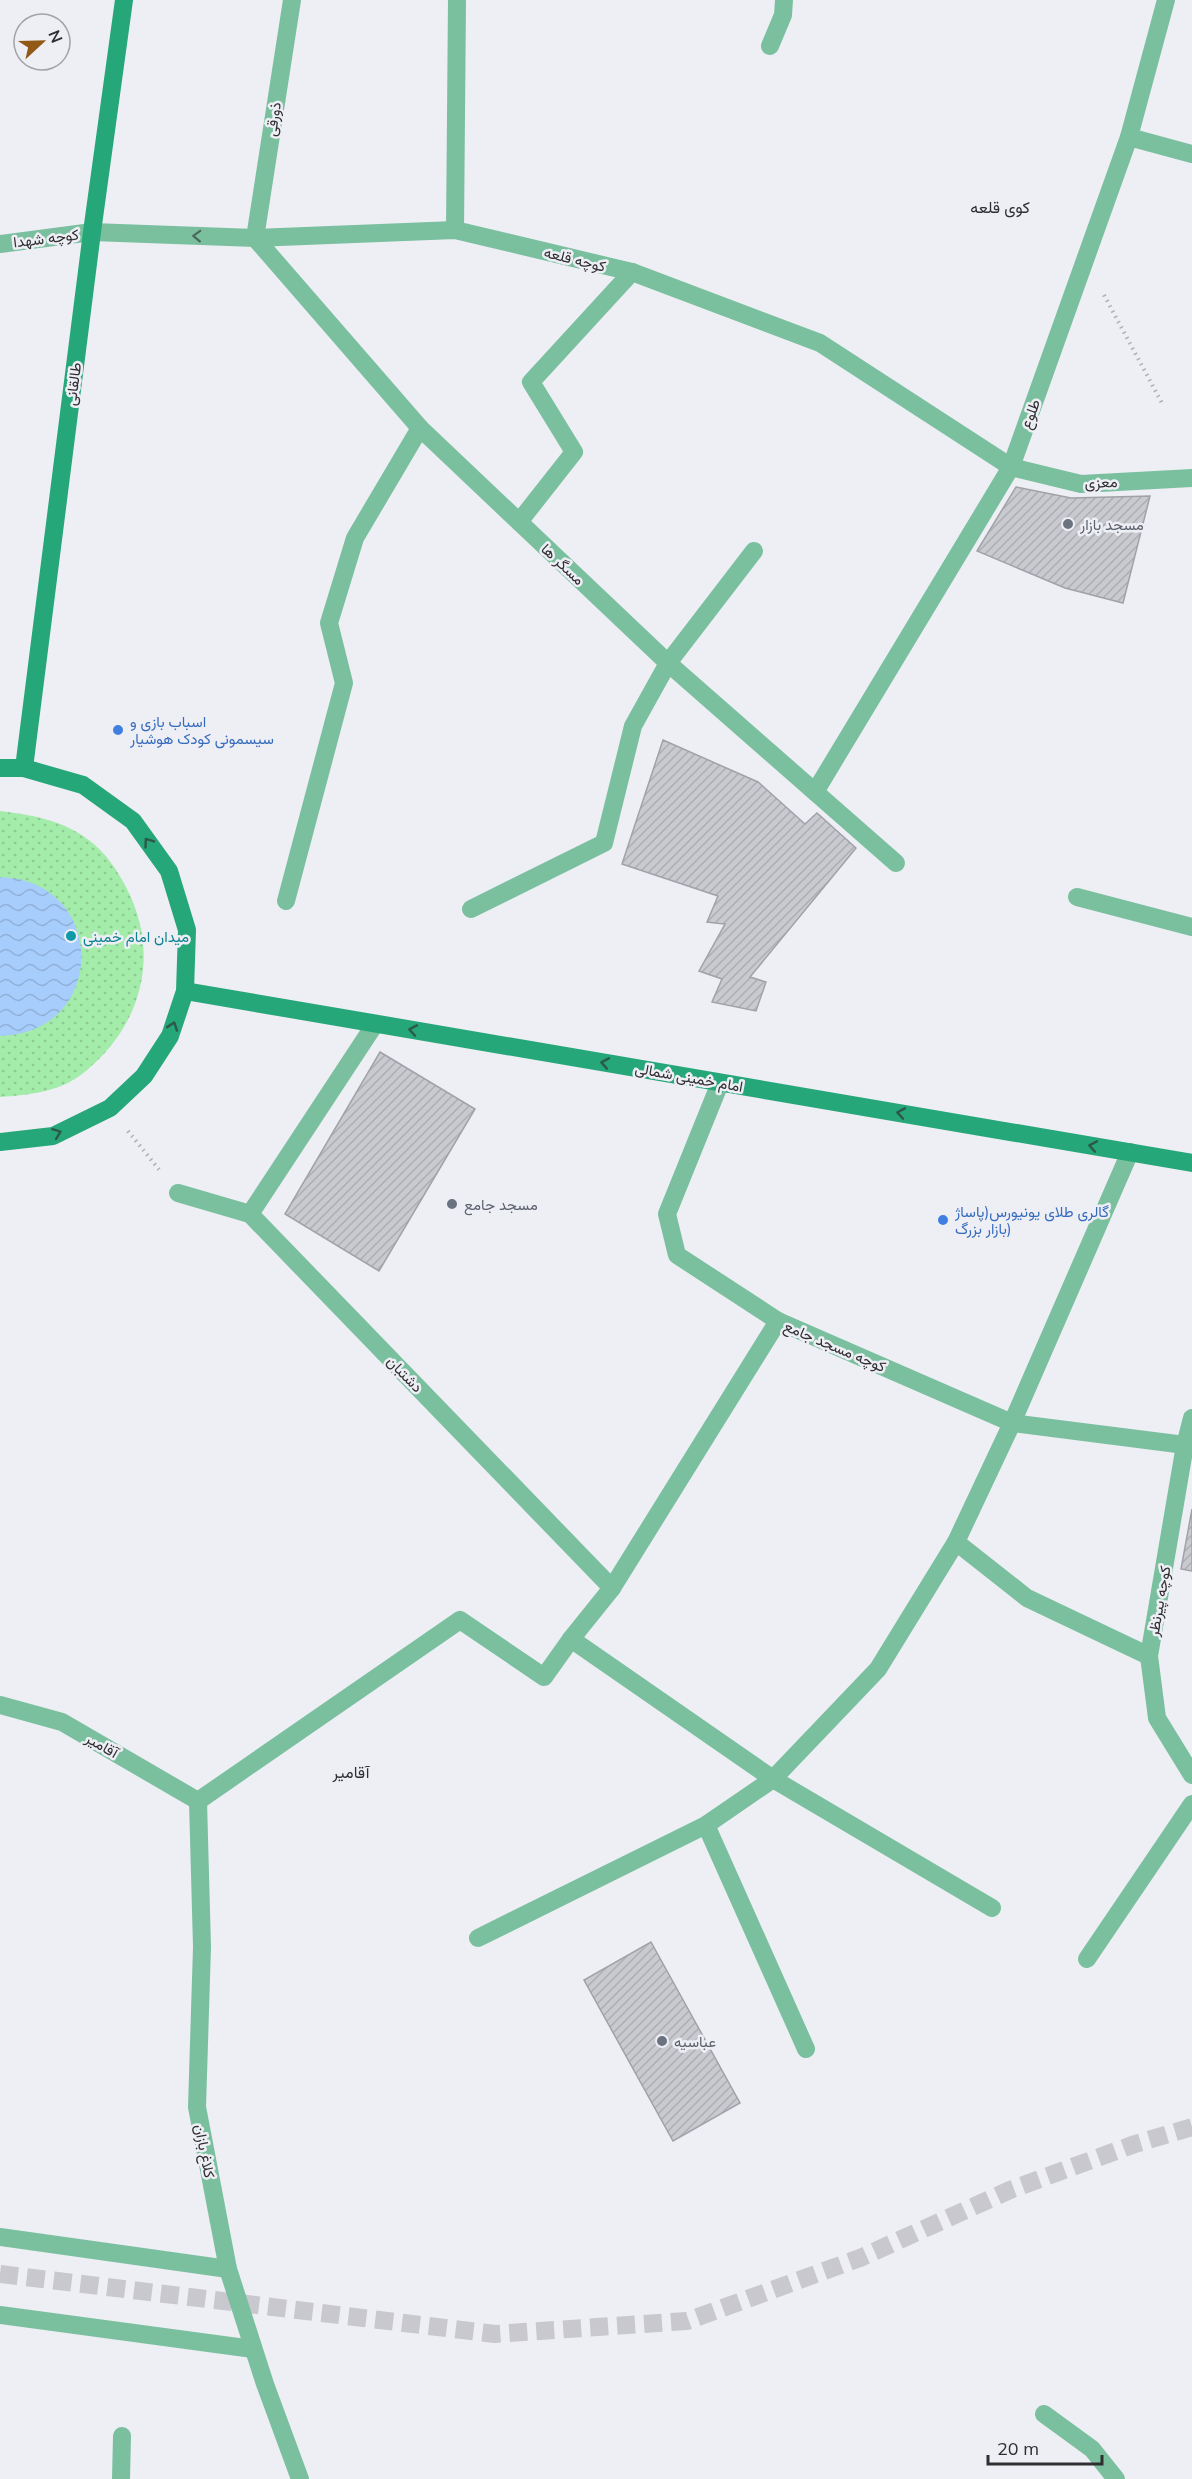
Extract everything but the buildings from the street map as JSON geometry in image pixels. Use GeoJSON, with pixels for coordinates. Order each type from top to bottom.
{"type":"FeatureCollection","features":[{"type":"Feature","properties":{"kind":"main road","name":"طالقانی"},"geometry":{"type":"LineString","coordinates":[[24,768],[124,0]]}},
{"type":"Feature","properties":{"kind":"main road"},"geometry":{"type":"LineString","coordinates":[[0,768],[24,768],[83,785],[133,821],[169,871],[187,930],[185,991],[170,1036],[144,1076],[110,1108],[53,1136],[0,1142]]}},
{"type":"Feature","properties":{"kind":"main road","name":"امام خمینی شمالی"},"geometry":{"type":"LineString","coordinates":[[185,991],[1192,1163]]}},
{"type":"Feature","properties":{"kind":"street","name":"ذورقی"},"geometry":{"type":"LineString","coordinates":[[255,238],[292,0]]}},
{"type":"Feature","properties":{"kind":"street"},"geometry":{"type":"LineString","coordinates":[[455,230],[457,0]]}},
{"type":"Feature","properties":{"kind":"street"},"geometry":{"type":"LineString","coordinates":[[770,46],[783,15],[783,0]]}},
{"type":"Feature","properties":{"kind":"street","name":"طلوع"},"geometry":{"type":"LineString","coordinates":[[815,792],[1011,467],[1129,137],[1166,0]]}},
{"type":"Feature","properties":{"kind":"street"},"geometry":{"type":"LineString","coordinates":[[1129,137],[1192,154]]}},
{"type":"Feature","properties":{"kind":"street","name":"کوچه قلعه"},"geometry":{"type":"LineString","coordinates":[[92,232],[255,238],[455,230],[632,272],[820,343],[1011,467]]}},
{"type":"Feature","properties":{"kind":"street","name":"کوچه شهدا"},"geometry":{"type":"LineString","coordinates":[[0,244],[92,232]]}},
{"type":"Feature","properties":{"kind":"street","name":"مسگر ها"},"geometry":{"type":"LineString","coordinates":[[255,238],[420,428],[668,663],[896,863]]}},
{"type":"Feature","properties":{"kind":"street"},"geometry":{"type":"LineString","coordinates":[[519,522],[574,452],[531,382],[632,272]]}},
{"type":"Feature","properties":{"kind":"street"},"geometry":{"type":"LineString","coordinates":[[286,901],[344,683],[329,623],[355,538],[420,428]]}},
{"type":"Feature","properties":{"kind":"street","name":"معزی"},"geometry":{"type":"LineString","coordinates":[[1011,467],[1081,484],[1192,478]]}},
{"type":"Feature","properties":{"kind":"street"},"geometry":{"type":"LineString","coordinates":[[471,909],[604,843],[633,726],[668,663],[754,551]]}},
{"type":"Feature","properties":{"kind":"street"},"geometry":{"type":"LineString","coordinates":[[1077,897],[1192,927]]}},
{"type":"Feature","properties":{"kind":"street"},"geometry":{"type":"LineString","coordinates":[[178,1194],[250,1214],[375,1024]]}},
{"type":"Feature","properties":{"kind":"street","name":"کوچه مسجد جامع"},"geometry":{"type":"LineString","coordinates":[[720,1083],[667,1214],[677,1255],[778,1321],[1012,1423],[1185,1445]]}},
{"type":"Feature","properties":{"kind":"street"},"geometry":{"type":"LineString","coordinates":[[478,1938],[706,1825],[773,1779],[878,1669],[956,1542],[1012,1423],[1130,1152]]}},
{"type":"Feature","properties":{"kind":"street","name":"دشتبان"},"geometry":{"type":"LineString","coordinates":[[250,1214],[612,1588]]}},
{"type":"Feature","properties":{"kind":"street"},"geometry":{"type":"LineString","coordinates":[[198,1801],[460,1620],[544,1677],[612,1588],[778,1321]]}},
{"type":"Feature","properties":{"kind":"street","name":"کوچه پیرنظر"},"geometry":{"type":"LineString","coordinates":[[1192,1418],[1185,1445],[1149,1656],[1157,1718],[1192,1775]]}},
{"type":"Feature","properties":{"kind":"street"},"geometry":{"type":"LineString","coordinates":[[956,1542],[1027,1598],[1149,1656]]}},
{"type":"Feature","properties":{"kind":"street"},"geometry":{"type":"LineString","coordinates":[[571,1639],[773,1779],[992,1908]]}},
{"type":"Feature","properties":{"kind":"street","name":"آقامیر"},"geometry":{"type":"LineString","coordinates":[[0,1705],[62,1722],[198,1801]]}},
{"type":"Feature","properties":{"kind":"street","name":"کلاغ بازان"},"geometry":{"type":"LineString","coordinates":[[198,1801],[202,1947],[196,2107],[228,2269],[253,2349],[300,2479]]}},
{"type":"Feature","properties":{"kind":"street"},"geometry":{"type":"LineString","coordinates":[[1087,1959],[1192,1804]]}},
{"type":"Feature","properties":{"kind":"street"},"geometry":{"type":"LineString","coordinates":[[706,1825],[806,2049]]}},
{"type":"Feature","properties":{"kind":"street"},"geometry":{"type":"LineString","coordinates":[[0,2237],[228,2269]]}},
{"type":"Feature","properties":{"kind":"street"},"geometry":{"type":"LineString","coordinates":[[0,2315],[253,2349]]}},
{"type":"Feature","properties":{"kind":"street"},"geometry":{"type":"LineString","coordinates":[[1044,2414],[1092,2449],[1116,2479]]}},
{"type":"Feature","properties":{"kind":"street"},"geometry":{"type":"LineString","coordinates":[[121,2479],[122,2436]]}},
{"type":"Feature","properties":{"kind":"path"},"geometry":{"type":"LineString","coordinates":[[1085,260],[1162,405]]}},
{"type":"Feature","properties":{"kind":"path"},"geometry":{"type":"LineString","coordinates":[[110,1108],[178,1194]]}},
{"type":"Feature","properties":{"kind":"green space","name":"میدان امام خمینی"},"geometry":{"type":"Polygon","coordinates":[[[0,811],[34,816],[66,826],[93,843],[105,855],[128,891],[138,916],[143,942],[143,966],[139,991],[131,1014],[118,1036],[102,1056],[82,1074],[63,1085],[32,1094],[0,1097],[0,811]]]}},
{"type":"Feature","properties":{"kind":"water"},"geometry":{"type":"Polygon","coordinates":[[[0,877],[35,885],[61,903],[76,928],[81,956],[76,985],[61,1010],[36,1028],[0,1036],[0,877]]]}},
{"type":"Feature","properties":{"kind":"tunnel"},"geometry":{"type":"LineString","coordinates":[[0,2274],[495,2334],[687,2321],[860,2258],[1010,2190],[1135,2144],[1192,2127]]}},
{"type":"Feature","properties":{"kind":"place","name":"مسجد بازار"},"geometry":{"type":"Point","coordinates":[1068,524]}},
{"type":"Feature","properties":{"kind":"place","name":"اسباب بازی و سیسمونی کودک هوشیار"},"geometry":{"type":"Point","coordinates":[118,730]}},
{"type":"Feature","properties":{"kind":"place","name":"میدان امام خمینی"},"geometry":{"type":"Point","coordinates":[71,936]}},
{"type":"Feature","properties":{"kind":"place","name":"مسجد جامع"},"geometry":{"type":"Point","coordinates":[452,1204]}},
{"type":"Feature","properties":{"kind":"place","name":"گالری طلای یونیورس(پاساژ بازار بزرگ)"},"geometry":{"type":"Point","coordinates":[943,1220]}},
{"type":"Feature","properties":{"kind":"place","name":"عباسیه"},"geometry":{"type":"Point","coordinates":[662,2041]}},
{"type":"Feature","properties":{"kind":"district","name":"کوی قلعه"},"geometry":{"type":"Point","coordinates":[1000,207]}},
{"type":"Feature","properties":{"kind":"district","name":"آقامیر"},"geometry":{"type":"Point","coordinates":[351,1772]}}]}
